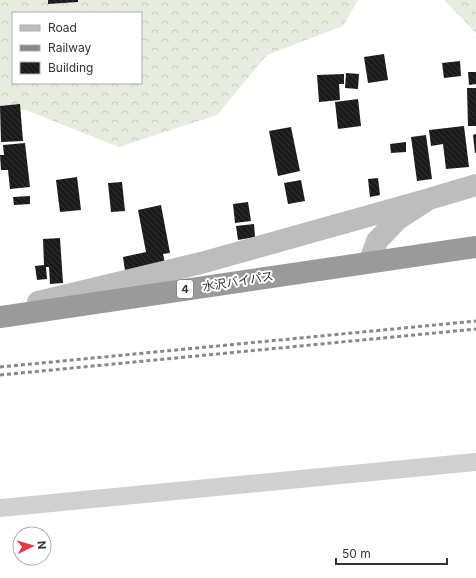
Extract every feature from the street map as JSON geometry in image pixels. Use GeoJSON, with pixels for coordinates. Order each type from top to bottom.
{"type":"FeatureCollection","features":[{"type":"Feature","properties":{"kind":"highway","name":"水沢バイパス"},"geometry":{"type":"LineString","coordinates":[[0,317],[476,247]]}},
{"type":"Feature","properties":{"kind":"main road"},"geometry":{"type":"LineString","coordinates":[[0,310],[86,292],[201,263],[476,185]]}},
{"type":"Feature","properties":{"kind":"main road"},"geometry":{"type":"LineString","coordinates":[[370,262],[377,241],[398,219],[429,199]]}},
{"type":"Feature","properties":{"kind":"street"},"geometry":{"type":"LineString","coordinates":[[0,508],[476,462]]}},
{"type":"Feature","properties":{"kind":"green space"},"geometry":{"type":"Polygon","coordinates":[[[0,0],[358,0],[343,26],[267,55],[217,115],[119,147],[26,110],[0,107],[0,0]]]}},
{"type":"Feature","properties":{"kind":"green space"},"geometry":{"type":"Polygon","coordinates":[[[444,0],[476,0],[476,33],[444,0]]]}},
{"type":"Feature","properties":{"kind":"building"},"geometry":{"type":"Polygon","coordinates":[[[48,0],[78,0],[78,2],[48,4],[48,0]]]}},
{"type":"Feature","properties":{"kind":"building"},"geometry":{"type":"Polygon","coordinates":[[[384,54],[388,80],[368,83],[364,57],[384,54]]]}},
{"type":"Feature","properties":{"kind":"building"},"geometry":{"type":"Polygon","coordinates":[[[460,61],[461,76],[444,78],[442,63],[460,61]]]}},
{"type":"Feature","properties":{"kind":"building"},"geometry":{"type":"Polygon","coordinates":[[[468,72],[476,72],[476,84],[469,85],[468,72]]]}},
{"type":"Feature","properties":{"kind":"building"},"geometry":{"type":"Polygon","coordinates":[[[346,73],[359,74],[358,89],[345,88],[346,73]]]}},
{"type":"Feature","properties":{"kind":"building"},"geometry":{"type":"Polygon","coordinates":[[[344,74],[344,84],[339,84],[340,100],[319,102],[317,75],[344,74]]]}},
{"type":"Feature","properties":{"kind":"building"},"geometry":{"type":"Polygon","coordinates":[[[467,88],[476,88],[476,126],[468,126],[467,88]]]}},
{"type":"Feature","properties":{"kind":"building"},"geometry":{"type":"Polygon","coordinates":[[[358,99],[361,126],[338,129],[335,102],[358,99]]]}},
{"type":"Feature","properties":{"kind":"building"},"geometry":{"type":"Polygon","coordinates":[[[20,104],[23,141],[1,142],[0,106],[20,104]]]}},
{"type":"Feature","properties":{"kind":"building"},"geometry":{"type":"Polygon","coordinates":[[[464,126],[469,167],[446,169],[443,144],[431,146],[429,130],[464,126]]]}},
{"type":"Feature","properties":{"kind":"building"},"geometry":{"type":"Polygon","coordinates":[[[291,127],[300,171],[278,176],[269,131],[291,127]]]}},
{"type":"Feature","properties":{"kind":"building"},"geometry":{"type":"Polygon","coordinates":[[[476,134],[476,153],[475,153],[473,135],[476,134]]]}},
{"type":"Feature","properties":{"kind":"building"},"geometry":{"type":"Polygon","coordinates":[[[426,135],[432,179],[417,181],[411,137],[426,135]]]}},
{"type":"Feature","properties":{"kind":"building"},"geometry":{"type":"Polygon","coordinates":[[[406,142],[406,152],[391,153],[390,144],[406,142]]]}},
{"type":"Feature","properties":{"kind":"building"},"geometry":{"type":"Polygon","coordinates":[[[25,143],[30,187],[10,189],[8,170],[1,170],[0,155],[4,155],[3,145],[25,143]]]}},
{"type":"Feature","properties":{"kind":"building"},"geometry":{"type":"Polygon","coordinates":[[[77,177],[81,210],[60,212],[56,180],[77,177]]]}},
{"type":"Feature","properties":{"kind":"building"},"geometry":{"type":"Polygon","coordinates":[[[378,178],[380,195],[370,197],[368,179],[378,178]]]}},
{"type":"Feature","properties":{"kind":"building"},"geometry":{"type":"Polygon","coordinates":[[[301,180],[305,201],[288,204],[284,183],[301,180]]]}},
{"type":"Feature","properties":{"kind":"building"},"geometry":{"type":"Polygon","coordinates":[[[122,182],[125,211],[111,212],[108,183],[122,182]]]}},
{"type":"Feature","properties":{"kind":"building"},"geometry":{"type":"Polygon","coordinates":[[[30,196],[30,204],[14,205],[13,197],[30,196]]]}},
{"type":"Feature","properties":{"kind":"building"},"geometry":{"type":"Polygon","coordinates":[[[248,202],[251,221],[235,223],[233,204],[248,202]]]}},
{"type":"Feature","properties":{"kind":"building"},"geometry":{"type":"Polygon","coordinates":[[[161,205],[170,253],[163,254],[165,263],[125,271],[123,257],[146,252],[138,210],[161,205]]]}},
{"type":"Feature","properties":{"kind":"building"},"geometry":{"type":"Polygon","coordinates":[[[254,224],[255,237],[238,240],[236,226],[254,224]]]}},
{"type":"Feature","properties":{"kind":"building"},"geometry":{"type":"Polygon","coordinates":[[[60,238],[63,283],[50,284],[49,267],[46,267],[47,279],[37,280],[35,266],[44,265],[43,239],[60,238]]]}},
{"type":"Feature","properties":{"kind":"railway"},"geometry":{"type":"LineString","coordinates":[[0,367],[476,321]]}},
{"type":"Feature","properties":{"kind":"railway"},"geometry":{"type":"LineString","coordinates":[[0,375],[476,329]]}}]}
